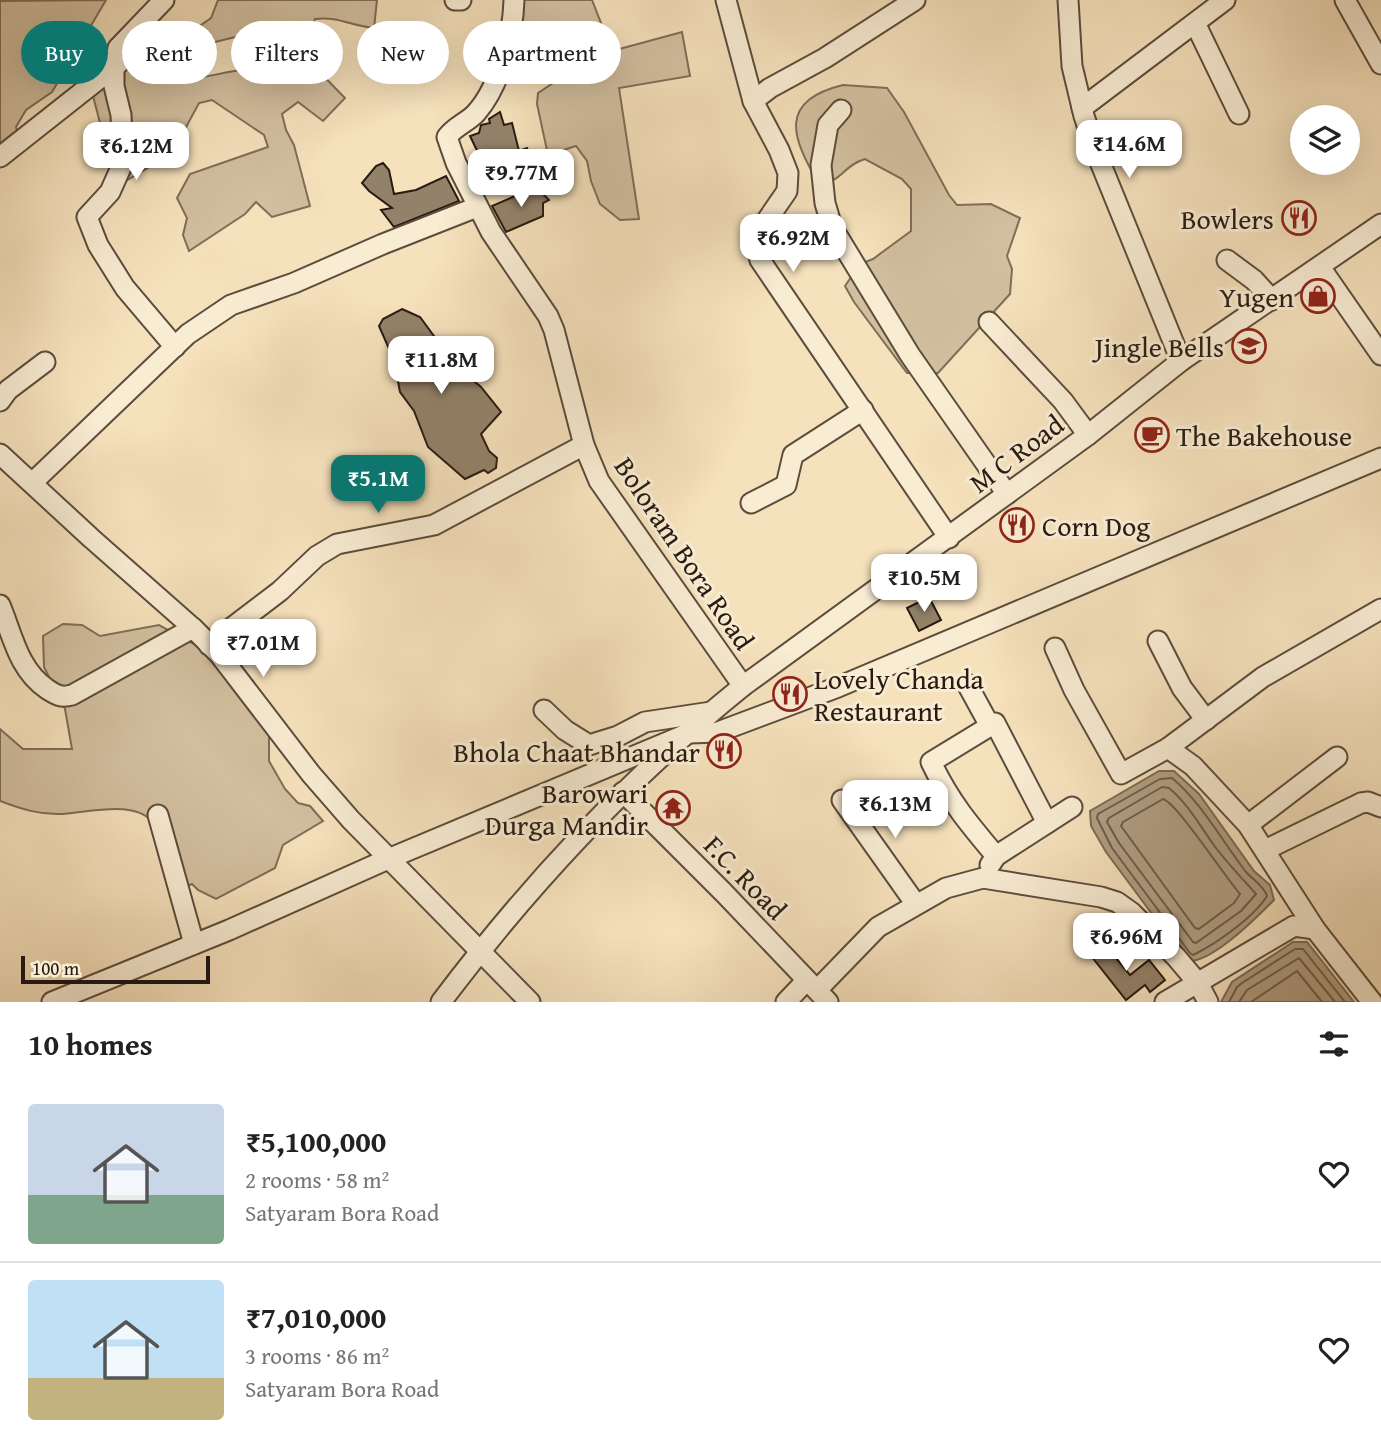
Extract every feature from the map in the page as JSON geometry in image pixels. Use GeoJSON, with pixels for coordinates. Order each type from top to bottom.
{"type":"FeatureCollection","features":[{"type":"Feature","properties":{"kind":"street"},"geometry":{"type":"LineString","coordinates":[[164,0],[118,48],[114,86],[121,115],[123,163],[110,192],[87,217],[98,245],[125,288],[175,347]]}},
{"type":"Feature","properties":{"kind":"street"},"geometry":{"type":"LineString","coordinates":[[455,0],[461,0]]}},
{"type":"Feature","properties":{"kind":"street","name":"Boloram Bora Road"},"geometry":{"type":"LineString","coordinates":[[514,0],[513,24],[491,93],[474,115],[454,128],[447,137],[456,163],[491,232],[548,316],[593,469],[607,493],[743,686]]}},
{"type":"Feature","properties":{"kind":"street"},"geometry":{"type":"LineString","coordinates":[[726,0],[752,102],[779,150],[788,173],[787,191],[754,239],[760,260],[949,538]]}},
{"type":"Feature","properties":{"kind":"street"},"geometry":{"type":"LineString","coordinates":[[752,102],[770,88],[825,58],[915,0]]}},
{"type":"Feature","properties":{"kind":"street"},"geometry":{"type":"LineString","coordinates":[[1068,0],[1072,66],[1082,108],[1098,157],[1181,361]]}},
{"type":"Feature","properties":{"kind":"street"},"geometry":{"type":"LineString","coordinates":[[1082,108],[1224,0]]}},
{"type":"Feature","properties":{"kind":"street"},"geometry":{"type":"LineString","coordinates":[[1345,0],[1381,64]]}},
{"type":"Feature","properties":{"kind":"street"},"geometry":{"type":"LineString","coordinates":[[1195,23],[1239,114]]}},
{"type":"Feature","properties":{"kind":"street"},"geometry":{"type":"LineString","coordinates":[[0,157],[117,65]]}},
{"type":"Feature","properties":{"kind":"street"},"geometry":{"type":"LineString","coordinates":[[841,110],[828,125],[821,165],[825,202],[832,228],[910,355],[1007,494]]}},
{"type":"Feature","properties":{"kind":"street"},"geometry":{"type":"LineString","coordinates":[[32,483],[188,334],[231,305],[294,283],[383,243],[477,207]]}},
{"type":"Feature","properties":{"kind":"street","name":"M C Road"},"geometry":{"type":"LineString","coordinates":[[689,733],[743,686],[949,538],[1181,361],[1381,224]]}},
{"type":"Feature","properties":{"kind":"street"},"geometry":{"type":"LineString","coordinates":[[1227,260],[1254,280],[1272,300]]}},
{"type":"Feature","properties":{"kind":"street"},"geometry":{"type":"LineString","coordinates":[[1320,267],[1381,355]]}},
{"type":"Feature","properties":{"kind":"street"},"geometry":{"type":"LineString","coordinates":[[989,322],[1063,401],[1087,435]]}},
{"type":"Feature","properties":{"kind":"street"},"geometry":{"type":"LineString","coordinates":[[0,401],[8,390],[45,362]]}},
{"type":"Feature","properties":{"kind":"street"},"geometry":{"type":"LineString","coordinates":[[751,503],[786,485],[793,455],[863,410]]}},
{"type":"Feature","properties":{"kind":"street"},"geometry":{"type":"LineString","coordinates":[[209,645],[280,592],[317,556],[337,544],[435,525],[584,445]]}},
{"type":"Feature","properties":{"kind":"street"},"geometry":{"type":"LineString","coordinates":[[0,454],[209,645],[311,774],[388,859],[530,1002]]}},
{"type":"Feature","properties":{"kind":"street"},"geometry":{"type":"LineString","coordinates":[[52,1002],[689,733],[718,732],[838,687],[1381,458]]}},
{"type":"Feature","properties":{"kind":"street"},"geometry":{"type":"LineString","coordinates":[[0,605],[22,664],[37,682],[56,695],[64,697],[192,628]]}},
{"type":"Feature","properties":{"kind":"street"},"geometry":{"type":"LineString","coordinates":[[1055,648],[1074,690],[1121,774],[1168,748],[1263,677],[1381,609]]}},
{"type":"Feature","properties":{"kind":"street"},"geometry":{"type":"LineString","coordinates":[[1158,640],[1182,688],[1206,720]]}},
{"type":"Feature","properties":{"kind":"street"},"geometry":{"type":"LineString","coordinates":[[967,684],[990,726]]}},
{"type":"Feature","properties":{"kind":"street"},"geometry":{"type":"LineString","coordinates":[[544,710],[565,730],[589,745],[618,736],[645,722],[712,712]]}},
{"type":"Feature","properties":{"kind":"street"},"geometry":{"type":"LineString","coordinates":[[996,856],[948,796],[931,762],[995,723],[1047,823]]}},
{"type":"Feature","properties":{"kind":"street"},"geometry":{"type":"LineString","coordinates":[[442,1002],[480,951],[555,863],[623,792],[689,733]]}},
{"type":"Feature","properties":{"kind":"street"},"geometry":{"type":"LineString","coordinates":[[1168,748],[1194,766],[1248,825],[1315,929],[1372,1002]]}},
{"type":"Feature","properties":{"kind":"street"},"geometry":{"type":"LineString","coordinates":[[1248,825],[1337,757]]}},
{"type":"Feature","properties":{"kind":"street","name":"F.C. Road"},"geometry":{"type":"LineString","coordinates":[[623,792],[724,892],[817,991]]}},
{"type":"Feature","properties":{"kind":"street"},"geometry":{"type":"LineString","coordinates":[[842,800],[915,903]]}},
{"type":"Feature","properties":{"kind":"street"},"geometry":{"type":"LineString","coordinates":[[1265,849],[1361,803],[1368,802],[1381,807]]}},
{"type":"Feature","properties":{"kind":"street"},"geometry":{"type":"LineString","coordinates":[[982,878],[996,856],[1072,807]]}},
{"type":"Feature","properties":{"kind":"street"},"geometry":{"type":"LineString","coordinates":[[158,815],[194,944]]}},
{"type":"Feature","properties":{"kind":"street"},"geometry":{"type":"LineString","coordinates":[[786,1002],[817,991],[878,927],[915,903],[946,888],[982,878],[1101,897],[1117,902],[1176,957],[1198,983],[1208,1002]]}},
{"type":"Feature","properties":{"kind":"street"},"geometry":{"type":"LineString","coordinates":[[1294,926],[1298,904]]}},
{"type":"Feature","properties":{"kind":"street"},"geometry":{"type":"LineString","coordinates":[[1165,1002],[1294,926],[1315,929]]}},
{"type":"Feature","properties":{"kind":"shaded area"},"geometry":{"type":"Polygon","coordinates":[[[106,0],[94,21],[21,21],[21,84],[57,84],[52,92],[26,110],[16,127],[18,135],[0,147],[0,1],[106,0]]]}},
{"type":"Feature","properties":{"kind":"shaded area"},"geometry":{"type":"Polygon","coordinates":[[[218,0],[377,0],[375,21],[357,21],[357,25],[331,19],[231,21],[231,38],[217,42],[217,21],[207,21],[211,18],[218,0]]]}},
{"type":"Feature","properties":{"kind":"shaded area"},"geometry":{"type":"Polygon","coordinates":[[[517,0],[592,0],[600,21],[514,21],[517,0]]]}},
{"type":"Feature","properties":{"kind":"shaded area"},"geometry":{"type":"Polygon","coordinates":[[[682,32],[690,76],[619,88],[639,219],[620,220],[600,204],[587,161],[576,146],[548,155],[537,104],[538,93],[552,84],[621,84],[621,49],[682,32]]]}},
{"type":"Feature","properties":{"kind":"shaded area"},"geometry":{"type":"Polygon","coordinates":[[[122,58],[122,84],[217,84],[217,74],[231,72],[231,84],[331,84],[345,98],[323,121],[298,102],[282,114],[294,145],[310,206],[272,217],[256,202],[245,214],[189,251],[183,235],[187,218],[177,198],[190,174],[268,147],[264,135],[212,100],[199,103],[172,153],[126,181],[107,150],[92,92],[96,84],[108,84],[109,61],[122,58]]]}},
{"type":"Feature","properties":{"kind":"shaded area"},"geometry":{"type":"Polygon","coordinates":[[[843,85],[887,88],[904,112],[957,205],[991,204],[1020,218],[1007,256],[1012,269],[1010,294],[938,373],[907,373],[845,286],[860,264],[873,259],[911,231],[911,189],[902,179],[865,159],[833,180],[819,184],[802,151],[796,123],[799,111],[808,101],[822,92],[843,85]]]}},
{"type":"Feature","properties":{"kind":"shaded area"},"geometry":{"type":"Polygon","coordinates":[[[63,624],[82,625],[100,636],[159,625],[232,669],[269,729],[269,761],[285,789],[298,803],[310,806],[323,821],[283,845],[275,868],[216,899],[192,884],[177,891],[158,830],[147,817],[137,812],[112,809],[46,814],[0,801],[0,729],[23,749],[72,749],[65,709],[44,667],[43,636],[63,624]]]}},
{"type":"Feature","properties":{"kind":"water"},"geometry":{"type":"Polygon","coordinates":[[[1159,771],[1174,771],[1199,794],[1254,871],[1270,885],[1274,900],[1221,948],[1197,960],[1187,961],[1106,852],[1091,826],[1090,811],[1159,771]]]}},
{"type":"Feature","properties":{"kind":"water"},"geometry":{"type":"Polygon","coordinates":[[[1293,942],[1307,942],[1354,1002],[1221,1002],[1232,982],[1293,942]]]}},
{"type":"Feature","properties":{"kind":"building"},"geometry":{"type":"Polygon","coordinates":[[[500,112],[504,125],[512,123],[519,151],[527,148],[533,167],[488,185],[481,184],[472,167],[483,163],[470,136],[479,133],[481,125],[490,123],[489,119],[500,112]]]}},
{"type":"Feature","properties":{"kind":"building"},"geometry":{"type":"Polygon","coordinates":[[[383,163],[389,170],[394,194],[416,190],[446,176],[459,201],[394,227],[381,210],[392,208],[362,183],[376,166],[383,163]]]}},
{"type":"Feature","properties":{"kind":"building"},"geometry":{"type":"Polygon","coordinates":[[[536,187],[549,200],[543,203],[543,216],[506,232],[492,206],[536,187]]]}},
{"type":"Feature","properties":{"kind":"building"},"geometry":{"type":"Polygon","coordinates":[[[402,309],[420,317],[456,366],[481,387],[501,412],[481,434],[489,451],[497,458],[496,468],[488,473],[484,470],[465,479],[428,447],[414,411],[400,392],[394,360],[379,326],[383,319],[402,309]]]}},
{"type":"Feature","properties":{"kind":"building"},"geometry":{"type":"Polygon","coordinates":[[[929,597],[941,620],[919,631],[907,608],[929,597]]]}},
{"type":"Feature","properties":{"kind":"building"},"geometry":{"type":"Polygon","coordinates":[[[1102,941],[1130,975],[1149,960],[1165,980],[1150,992],[1145,985],[1126,1000],[1088,952],[1102,941]]]}},
{"type":"Feature","properties":{"kind":"place","name":"Bowlers"},"geometry":{"type":"Point","coordinates":[1299,218]}},
{"type":"Feature","properties":{"kind":"place","name":"Yugen"},"geometry":{"type":"Point","coordinates":[1318,296]}},
{"type":"Feature","properties":{"kind":"place","name":"Jingle Bells"},"geometry":{"type":"Point","coordinates":[1249,346]}},
{"type":"Feature","properties":{"kind":"place","name":"The Bakehouse"},"geometry":{"type":"Point","coordinates":[1152,435]}},
{"type":"Feature","properties":{"kind":"place","name":"Corn Dog"},"geometry":{"type":"Point","coordinates":[1017,525]}},
{"type":"Feature","properties":{"kind":"place","name":"Lovely Chanda Restaurant"},"geometry":{"type":"Point","coordinates":[790,694]}},
{"type":"Feature","properties":{"kind":"place","name":"Bhola Chaat Bhandar"},"geometry":{"type":"Point","coordinates":[724,751]}},
{"type":"Feature","properties":{"kind":"place","name":"Barowari Durga Mandir"},"geometry":{"type":"Point","coordinates":[673,808]}}]}
